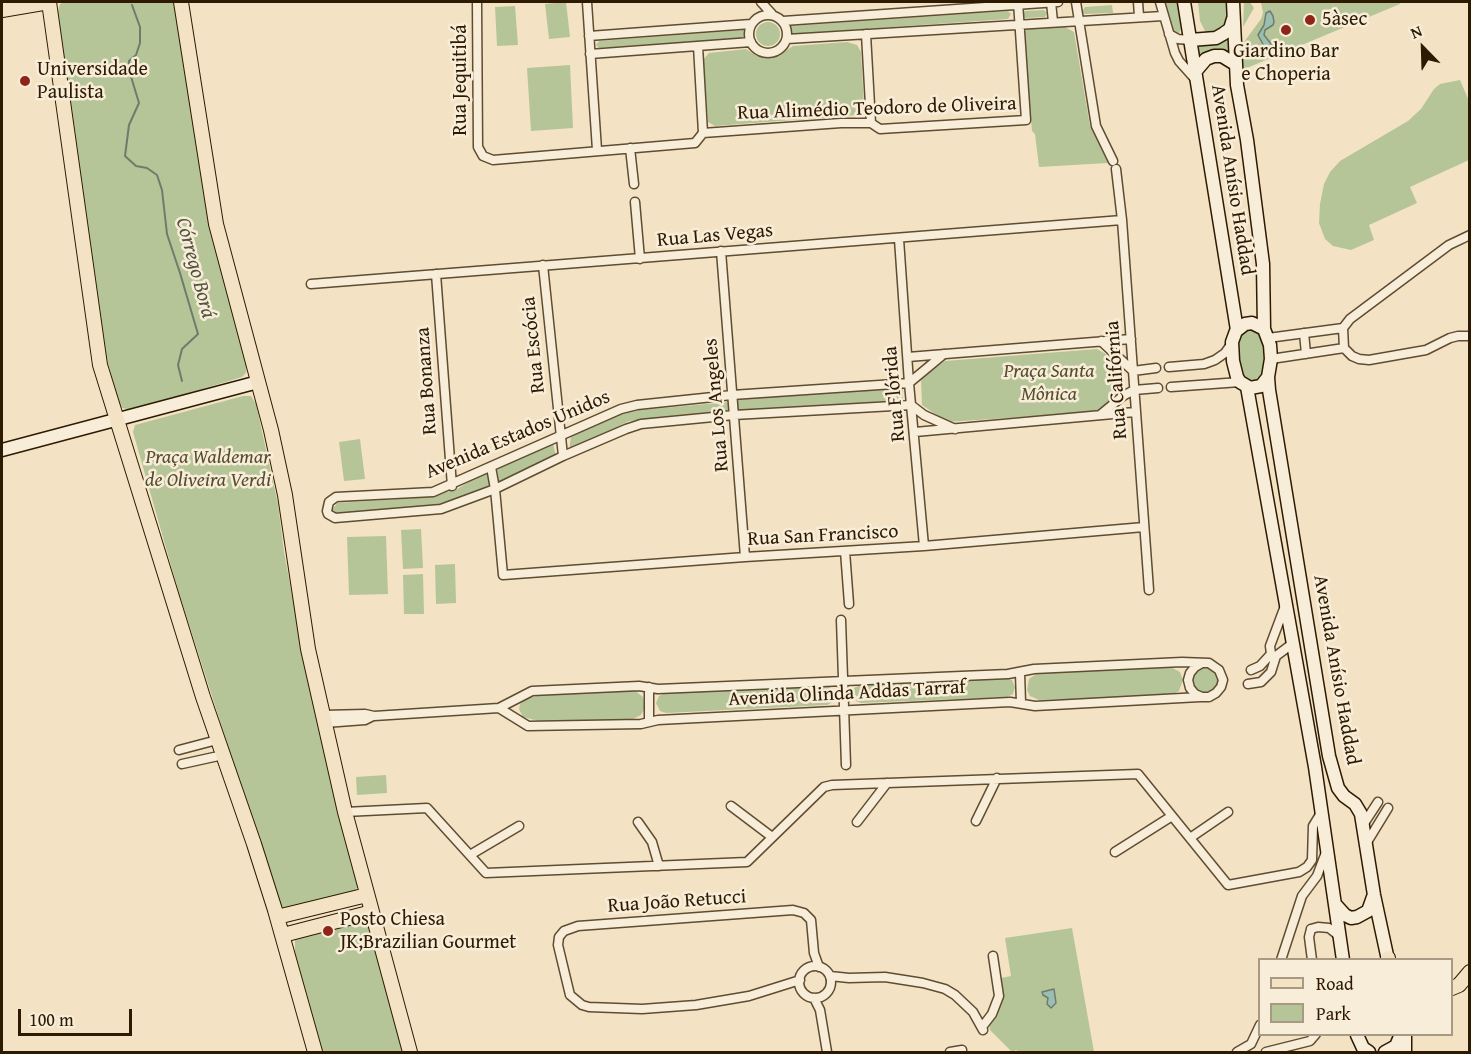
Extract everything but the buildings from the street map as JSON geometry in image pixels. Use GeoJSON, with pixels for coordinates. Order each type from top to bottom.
{"type":"FeatureCollection","features":[{"type":"Feature","properties":{"kind":"main road"},"geometry":{"type":"LineString","coordinates":[[2,10],[49,2],[100,365],[217,740],[283,935],[315,1053]]}},
{"type":"Feature","properties":{"kind":"main road"},"geometry":{"type":"LineString","coordinates":[[181,2],[216,224],[271,430],[285,495],[308,649],[345,812],[410,1053]]}},
{"type":"Feature","properties":{"kind":"main road","name":"Avenida Anísio Haddad"},"geometry":{"type":"LineString","coordinates":[[1184,2],[1237,330]]}},
{"type":"Feature","properties":{"kind":"main road","name":"Avenida Anísio Haddad"},"geometry":{"type":"LineString","coordinates":[[1233,2],[1235,64],[1263,264],[1266,333],[1271,359],[1268,377],[1329,756],[1335,782],[1344,796],[1358,808],[1363,825],[1374,895],[1388,958]]}},
{"type":"Feature","properties":{"kind":"main road"},"geometry":{"type":"LineString","coordinates":[[1191,40],[1216,38],[1230,29],[1233,20]]}},
{"type":"Feature","properties":{"kind":"main road"},"geometry":{"type":"LineString","coordinates":[[1196,76],[1206,58],[1222,56],[1235,64]]}},
{"type":"Feature","properties":{"kind":"main road"},"geometry":{"type":"LineString","coordinates":[[1232,342],[1237,330],[1245,324],[1252,323],[1266,333]]}},
{"type":"Feature","properties":{"kind":"main road","name":"Avenida Anísio Haddad"},"geometry":{"type":"LineString","coordinates":[[1232,342],[1233,361],[1244,385],[1285,605],[1343,958]]}},
{"type":"Feature","properties":{"kind":"main road"},"geometry":{"type":"LineString","coordinates":[[1244,385],[1261,386],[1268,377]]}},
{"type":"Feature","properties":{"kind":"main road"},"geometry":{"type":"LineString","coordinates":[[2,450],[258,382]]}},
{"type":"Feature","properties":{"kind":"main road"},"geometry":{"type":"LineString","coordinates":[[1320,809],[1330,798],[1344,796]]}},
{"type":"Feature","properties":{"kind":"main road"},"geometry":{"type":"LineString","coordinates":[[277,917],[367,895]]}},
{"type":"Feature","properties":{"kind":"main road"},"geometry":{"type":"LineString","coordinates":[[1337,918],[1358,917],[1366,913],[1374,895]]}},
{"type":"Feature","properties":{"kind":"main road"},"geometry":{"type":"LineString","coordinates":[[1335,904],[1351,918]]}},
{"type":"Feature","properties":{"kind":"main road"},"geometry":{"type":"LineString","coordinates":[[283,935],[372,912]]}},
{"type":"Feature","properties":{"kind":"main road"},"geometry":{"type":"LineString","coordinates":[[1453,988],[1459,985],[1470,972]]}},
{"type":"Feature","properties":{"kind":"main road"},"geometry":{"type":"LineString","coordinates":[[1357,1036],[1360,1053]]}},
{"type":"Feature","properties":{"kind":"main road"},"geometry":{"type":"LineString","coordinates":[[1358,1036],[1369,1053]]}},
{"type":"Feature","properties":{"kind":"main road"},"geometry":{"type":"LineString","coordinates":[[1385,1053],[1396,1046],[1402,1036]]}},
{"type":"Feature","properties":{"kind":"main road"},"geometry":{"type":"LineString","coordinates":[[1403,1036],[1405,1053]]}},
{"type":"Feature","properties":{"kind":"street","name":"Rua Jequitibá"},"geometry":{"type":"LineString","coordinates":[[477,2],[478,147],[483,156]]}},
{"type":"Feature","properties":{"kind":"street"},"geometry":{"type":"LineString","coordinates":[[587,2],[597,150]]}},
{"type":"Feature","properties":{"kind":"street"},"geometry":{"type":"LineString","coordinates":[[1051,2],[1053,22]]}},
{"type":"Feature","properties":{"kind":"street"},"geometry":{"type":"LineString","coordinates":[[762,4],[772,15],[783,21],[1058,2]]}},
{"type":"Feature","properties":{"kind":"street","name":"Rua Califórnia"},"geometry":{"type":"LineString","coordinates":[[1076,2],[1096,126],[1114,165],[1122,220],[1149,590]]}},
{"type":"Feature","properties":{"kind":"street"},"geometry":{"type":"LineString","coordinates":[[1138,2],[1139,16]]}},
{"type":"Feature","properties":{"kind":"street"},"geometry":{"type":"LineString","coordinates":[[1160,2],[1179,61],[1196,76]]}},
{"type":"Feature","properties":{"kind":"street"},"geometry":{"type":"LineString","coordinates":[[1018,3],[1019,24]]}},
{"type":"Feature","properties":{"kind":"street"},"geometry":{"type":"LineString","coordinates":[[760,16],[762,4]]}},
{"type":"Feature","properties":{"kind":"street"},"geometry":{"type":"LineString","coordinates":[[772,15],[760,16],[751,24],[750,42],[758,51],[770,53],[780,49],[788,33],[783,21]]}},
{"type":"Feature","properties":{"kind":"street"},"geometry":{"type":"LineString","coordinates":[[787,39],[1163,16]]}},
{"type":"Feature","properties":{"kind":"street"},"geometry":{"type":"LineString","coordinates":[[589,36],[751,24]]}},
{"type":"Feature","properties":{"kind":"street","name":"Rua Alimédio Teodoro de Oliveira"},"geometry":{"type":"LineString","coordinates":[[483,156],[493,160],[695,143],[703,133],[841,123],[871,123],[880,129],[1026,120],[1019,24]]}},
{"type":"Feature","properties":{"kind":"street"},"geometry":{"type":"LineString","coordinates":[[866,34],[871,123]]}},
{"type":"Feature","properties":{"kind":"street"},"geometry":{"type":"LineString","coordinates":[[1169,34],[1178,39],[1191,40]]}},
{"type":"Feature","properties":{"kind":"street"},"geometry":{"type":"LineString","coordinates":[[590,54],[750,42]]}},
{"type":"Feature","properties":{"kind":"street"},"geometry":{"type":"LineString","coordinates":[[698,46],[703,133]]}},
{"type":"Feature","properties":{"kind":"street"},"geometry":{"type":"LineString","coordinates":[[630,148],[634,184]]}},
{"type":"Feature","properties":{"kind":"street"},"geometry":{"type":"LineString","coordinates":[[635,202],[640,260]]}},
{"type":"Feature","properties":{"kind":"street","name":"Rua Las Vegas"},"geometry":{"type":"LineString","coordinates":[[311,284],[640,260],[721,251],[1122,220]]}},
{"type":"Feature","properties":{"kind":"street"},"geometry":{"type":"LineString","coordinates":[[1266,333],[1304,333],[1342,328],[1350,319],[1449,245],[1470,235]]}},
{"type":"Feature","properties":{"kind":"street","name":"Rua Flórida"},"geometry":{"type":"LineString","coordinates":[[899,239],[924,546]]}},
{"type":"Feature","properties":{"kind":"street","name":"Rua Los Angeles"},"geometry":{"type":"LineString","coordinates":[[721,251],[745,557]]}},
{"type":"Feature","properties":{"kind":"street","name":"Rua Escócia"},"geometry":{"type":"LineString","coordinates":[[543,266],[562,456]]}},
{"type":"Feature","properties":{"kind":"street","name":"Rua Bonanza"},"geometry":{"type":"LineString","coordinates":[[436,274],[452,486]]}},
{"type":"Feature","properties":{"kind":"street"},"geometry":{"type":"LineString","coordinates":[[1342,328],[1344,348],[1352,356],[1369,360],[1426,350],[1450,338],[1470,336]]}},
{"type":"Feature","properties":{"kind":"street"},"geometry":{"type":"LineString","coordinates":[[1304,333],[1306,354]]}},
{"type":"Feature","properties":{"kind":"street"},"geometry":{"type":"LineString","coordinates":[[908,357],[1131,339]]}},
{"type":"Feature","properties":{"kind":"street"},"geometry":{"type":"LineString","coordinates":[[1101,341],[1133,370],[1156,368]]}},
{"type":"Feature","properties":{"kind":"street"},"geometry":{"type":"LineString","coordinates":[[1169,367],[1204,364],[1215,360],[1225,353],[1232,342]]}},
{"type":"Feature","properties":{"kind":"street"},"geometry":{"type":"LineString","coordinates":[[1271,359],[1344,348]]}},
{"type":"Feature","properties":{"kind":"street"},"geometry":{"type":"LineString","coordinates":[[909,383],[944,354]]}},
{"type":"Feature","properties":{"kind":"street","name":"Avenida Estados Unidos"},"geometry":{"type":"LineString","coordinates":[[909,383],[732,395],[637,405],[621,409],[559,436],[452,486],[433,492],[336,497],[328,502],[327,511],[331,517],[335,518],[441,509],[495,489],[562,456],[641,424],[734,415],[911,405]]}},
{"type":"Feature","properties":{"kind":"street"},"geometry":{"type":"LineString","coordinates":[[1171,387],[1244,385]]}},
{"type":"Feature","properties":{"kind":"street"},"geometry":{"type":"LineString","coordinates":[[1100,415],[1134,390],[1158,388]]}},
{"type":"Feature","properties":{"kind":"street"},"geometry":{"type":"LineString","coordinates":[[911,405],[924,416],[955,429]]}},
{"type":"Feature","properties":{"kind":"street"},"geometry":{"type":"LineString","coordinates":[[915,432],[1135,412]]}},
{"type":"Feature","properties":{"kind":"street"},"geometry":{"type":"LineString","coordinates":[[491,467],[495,489]]}},
{"type":"Feature","properties":{"kind":"street","name":"Rua San Francisco"},"geometry":{"type":"LineString","coordinates":[[495,489],[503,575],[924,546],[1144,527]]}},
{"type":"Feature","properties":{"kind":"street"},"geometry":{"type":"LineString","coordinates":[[845,551],[849,604]]}},
{"type":"Feature","properties":{"kind":"street"},"geometry":{"type":"LineString","coordinates":[[1248,682],[1261,680],[1271,672],[1273,652],[1285,605]]}},
{"type":"Feature","properties":{"kind":"street"},"geometry":{"type":"LineString","coordinates":[[841,620],[846,765]]}},
{"type":"Feature","properties":{"kind":"street"},"geometry":{"type":"LineString","coordinates":[[1261,680],[1252,668],[1273,652],[1292,644]]}},
{"type":"Feature","properties":{"kind":"street"},"geometry":{"type":"LineString","coordinates":[[1202,663],[1209,663],[1216,667],[1223,680],[1221,687],[1209,697],[1202,697],[1195,693],[1190,688],[1188,680],[1190,673],[1202,663]]}},
{"type":"Feature","properties":{"kind":"street","name":"Avenida Olinda Addas Tarraf"},"geometry":{"type":"LineString","coordinates":[[324,719],[365,720],[374,716],[499,708],[531,691],[649,687],[658,689],[1020,673],[1034,669],[1202,663]]}},
{"type":"Feature","properties":{"kind":"street"},"geometry":{"type":"LineString","coordinates":[[1020,673],[1021,704]]}},
{"type":"Feature","properties":{"kind":"street"},"geometry":{"type":"LineString","coordinates":[[649,687],[649,722]]}},
{"type":"Feature","properties":{"kind":"street","name":"Avenida Olinda Addas Tarraf"},"geometry":{"type":"LineString","coordinates":[[499,708],[528,726],[641,724],[658,720],[844,710],[1021,704],[1035,706],[1202,697]]}},
{"type":"Feature","properties":{"kind":"street"},"geometry":{"type":"LineString","coordinates":[[179,750],[217,740]]}},
{"type":"Feature","properties":{"kind":"street"},"geometry":{"type":"LineString","coordinates":[[190,748],[194,761]]}},
{"type":"Feature","properties":{"kind":"street"},"geometry":{"type":"LineString","coordinates":[[182,764],[223,755]]}},
{"type":"Feature","properties":{"kind":"street"},"geometry":{"type":"LineString","coordinates":[[345,812],[427,808],[486,873],[747,862],[825,787],[839,784],[1138,774],[1228,885],[1264,880],[1268,882],[1299,875],[1312,860],[1311,833],[1320,809]]}},
{"type":"Feature","properties":{"kind":"street"},"geometry":{"type":"LineString","coordinates":[[976,821],[997,778]]}},
{"type":"Feature","properties":{"kind":"street"},"geometry":{"type":"LineString","coordinates":[[857,822],[887,783]]}},
{"type":"Feature","properties":{"kind":"street"},"geometry":{"type":"LineString","coordinates":[[1363,825],[1378,802]]}},
{"type":"Feature","properties":{"kind":"street"},"geometry":{"type":"LineString","coordinates":[[731,806],[772,837]]}},
{"type":"Feature","properties":{"kind":"street"},"geometry":{"type":"LineString","coordinates":[[1366,844],[1388,808]]}},
{"type":"Feature","properties":{"kind":"street"},"geometry":{"type":"LineString","coordinates":[[1190,838],[1228,812]]}},
{"type":"Feature","properties":{"kind":"street"},"geometry":{"type":"LineString","coordinates":[[1115,852],[1172,816]]}},
{"type":"Feature","properties":{"kind":"street"},"geometry":{"type":"LineString","coordinates":[[638,822],[652,842],[659,866]]}},
{"type":"Feature","properties":{"kind":"street"},"geometry":{"type":"LineString","coordinates":[[470,855],[519,826]]}},
{"type":"Feature","properties":{"kind":"street"},"geometry":{"type":"LineString","coordinates":[[1302,896],[1317,876],[1326,852]]}},
{"type":"Feature","properties":{"kind":"street"},"geometry":{"type":"LineString","coordinates":[[1282,958],[1306,881],[1299,875]]}},
{"type":"Feature","properties":{"kind":"street","name":"Rua João Retucci"},"geometry":{"type":"LineString","coordinates":[[800,984],[722,1002],[673,1008],[642,1009],[582,1005],[570,995],[558,945],[559,937],[564,931],[578,926],[793,910],[808,916],[813,926],[814,952]]}},
{"type":"Feature","properties":{"kind":"street"},"geometry":{"type":"LineString","coordinates":[[1312,958],[1309,937],[1311,929],[1320,922],[1337,918]]}},
{"type":"Feature","properties":{"kind":"street"},"geometry":{"type":"LineString","coordinates":[[1311,929],[1329,928],[1339,936]]}},
{"type":"Feature","properties":{"kind":"street"},"geometry":{"type":"LineString","coordinates":[[814,952],[819,967]]}},
{"type":"Feature","properties":{"kind":"street"},"geometry":{"type":"LineString","coordinates":[[809,968],[819,967],[826,970],[830,980],[828,991],[818,997],[806,995],[800,984],[803,973],[809,968],[814,952]]}},
{"type":"Feature","properties":{"kind":"street"},"geometry":{"type":"LineString","coordinates":[[830,980],[885,977],[945,989],[965,1003],[982,1029],[992,1014],[999,996],[993,956]]}},
{"type":"Feature","properties":{"kind":"street"},"geometry":{"type":"LineString","coordinates":[[818,997],[827,1053]]}},
{"type":"Feature","properties":{"kind":"street"},"geometry":{"type":"LineString","coordinates":[[1237,1052],[1252,1048],[1258,1031]]}},
{"type":"Feature","properties":{"kind":"street"},"geometry":{"type":"LineString","coordinates":[[1266,1053],[1310,1041],[1315,1036]]}},
{"type":"Feature","properties":{"kind":"street"},"geometry":{"type":"LineString","coordinates":[[950,1053],[962,1050]]}},
{"type":"Feature","properties":{"kind":"green space"},"geometry":{"type":"Polygon","coordinates":[[[64,2],[178,2],[247,362],[246,373],[242,377],[133,410],[122,408],[119,403],[101,338],[57,15],[60,4],[64,2]]]}},
{"type":"Feature","properties":{"kind":"green space"},"geometry":{"type":"Polygon","coordinates":[[[566,2],[570,37],[549,39],[545,4],[566,2]]]}},
{"type":"Feature","properties":{"kind":"green space"},"geometry":{"type":"Polygon","coordinates":[[[1163,2],[1177,2],[1181,29],[1179,33],[1173,31],[1170,18],[1164,13],[1163,2]]]}},
{"type":"Feature","properties":{"kind":"green space"},"geometry":{"type":"Polygon","coordinates":[[[1198,2],[1228,2],[1229,18],[1224,29],[1214,35],[1205,31],[1200,21],[1198,2]]]}},
{"type":"Feature","properties":{"kind":"green space"},"geometry":{"type":"Polygon","coordinates":[[[1244,2],[1250,2],[1254,8],[1243,27],[1244,2]]]}},
{"type":"Feature","properties":{"kind":"green space"},"geometry":{"type":"Polygon","coordinates":[[[1261,2],[1399,2],[1400,4],[1242,70],[1241,46],[1261,19],[1263,13],[1261,2]]]}},
{"type":"Feature","properties":{"kind":"green space"},"geometry":{"type":"Polygon","coordinates":[[[1112,5],[1113,13],[1084,14],[1082,12],[1085,7],[1112,5]]]}},
{"type":"Feature","properties":{"kind":"green space"},"geometry":{"type":"Polygon","coordinates":[[[515,6],[518,45],[497,46],[495,7],[515,6]]]}},
{"type":"Feature","properties":{"kind":"green space"},"geometry":{"type":"Polygon","coordinates":[[[1044,10],[1047,13],[1045,17],[1025,18],[1022,16],[1025,11],[1044,10]]]}},
{"type":"Feature","properties":{"kind":"green space"},"geometry":{"type":"Polygon","coordinates":[[[1008,11],[1011,14],[1008,19],[791,34],[789,30],[791,26],[1008,11]]]}},
{"type":"Feature","properties":{"kind":"green space"},"geometry":{"type":"Polygon","coordinates":[[[768,22],[773,23],[779,29],[779,39],[773,45],[768,46],[763,45],[757,39],[756,34],[757,29],[763,23],[768,22]]]}},
{"type":"Feature","properties":{"kind":"green space"},"geometry":{"type":"Polygon","coordinates":[[[1063,26],[1074,32],[1090,126],[1108,163],[1039,167],[1035,134],[1032,131],[1023,35],[1027,29],[1063,26]]]}},
{"type":"Feature","properties":{"kind":"green space"},"geometry":{"type":"Polygon","coordinates":[[[743,30],[746,34],[743,38],[599,48],[596,45],[599,41],[743,30]]]}},
{"type":"Feature","properties":{"kind":"green space"},"geometry":{"type":"Polygon","coordinates":[[[1229,36],[1230,54],[1199,62],[1197,43],[1229,36]]]}},
{"type":"Feature","properties":{"kind":"green space"},"geometry":{"type":"Polygon","coordinates":[[[847,42],[857,45],[861,52],[864,106],[858,115],[715,126],[708,122],[703,60],[709,53],[746,49],[757,56],[768,58],[777,56],[793,46],[847,42]]]}},
{"type":"Feature","properties":{"kind":"green space"},"geometry":{"type":"Polygon","coordinates":[[[570,65],[573,128],[531,131],[527,68],[570,65]]]}},
{"type":"Feature","properties":{"kind":"green space"},"geometry":{"type":"Polygon","coordinates":[[[1460,80],[1469,101],[1469,160],[1410,187],[1417,203],[1369,225],[1374,240],[1351,250],[1333,246],[1325,239],[1319,223],[1324,184],[1330,172],[1340,161],[1408,121],[1421,109],[1440,84],[1460,80]]]}},
{"type":"Feature","properties":{"kind":"green space"},"geometry":{"type":"Polygon","coordinates":[[[1250,329],[1257,332],[1262,339],[1265,357],[1261,377],[1250,382],[1245,379],[1241,371],[1238,348],[1243,332],[1250,329]]]}},
{"type":"Feature","properties":{"kind":"green space","name":"Praça Santa Mônica"},"geometry":{"type":"Polygon","coordinates":[[[1097,349],[1118,361],[1120,393],[1098,412],[947,422],[922,405],[921,379],[945,361],[1097,349]]]}},
{"type":"Feature","properties":{"kind":"green space"},"geometry":{"type":"Polygon","coordinates":[[[903,389],[903,400],[736,412],[735,398],[903,389]]]}},
{"type":"Feature","properties":{"kind":"green space","name":"Praça Waldemar de Oliveira Verdi"},"geometry":{"type":"Polygon","coordinates":[[[243,396],[251,396],[256,404],[278,504],[284,552],[299,632],[359,884],[351,893],[283,908],[279,905],[178,590],[133,432],[135,425],[243,396]]]}},
{"type":"Feature","properties":{"kind":"green space"},"geometry":{"type":"Polygon","coordinates":[[[729,402],[731,412],[629,421],[569,451],[571,436],[628,411],[729,402]]]}},
{"type":"Feature","properties":{"kind":"green space"},"geometry":{"type":"Polygon","coordinates":[[[360,439],[365,479],[344,481],[339,442],[360,439]]]}},
{"type":"Feature","properties":{"kind":"green space"},"geometry":{"type":"Polygon","coordinates":[[[553,443],[556,457],[499,483],[497,467],[553,443]]]}},
{"type":"Feature","properties":{"kind":"green space"},"geometry":{"type":"Polygon","coordinates":[[[486,472],[492,487],[440,506],[336,515],[333,513],[337,503],[429,497],[457,489],[486,472]]]}},
{"type":"Feature","properties":{"kind":"green space"},"geometry":{"type":"Polygon","coordinates":[[[421,529],[423,568],[403,569],[401,530],[421,529]]]}},
{"type":"Feature","properties":{"kind":"green space"},"geometry":{"type":"Polygon","coordinates":[[[386,536],[388,594],[349,595],[347,537],[386,536]]]}},
{"type":"Feature","properties":{"kind":"green space"},"geometry":{"type":"Polygon","coordinates":[[[455,564],[456,603],[436,604],[435,565],[455,564]]]}},
{"type":"Feature","properties":{"kind":"green space"},"geometry":{"type":"Polygon","coordinates":[[[423,574],[424,614],[404,614],[403,575],[423,574]]]}},
{"type":"Feature","properties":{"kind":"green space"},"geometry":{"type":"Polygon","coordinates":[[[1169,666],[1180,672],[1183,680],[1179,691],[1169,696],[1039,700],[1030,696],[1027,690],[1029,679],[1039,672],[1169,666]]]}},
{"type":"Feature","properties":{"kind":"green space"},"geometry":{"type":"Polygon","coordinates":[[[1205,667],[1214,671],[1218,680],[1214,689],[1205,693],[1196,689],[1192,680],[1196,671],[1205,667]]]}},
{"type":"Feature","properties":{"kind":"green space"},"geometry":{"type":"Polygon","coordinates":[[[1005,678],[1012,680],[1015,687],[1013,694],[1007,697],[861,703],[856,701],[852,694],[854,688],[860,685],[1005,678]]]}},
{"type":"Feature","properties":{"kind":"green space"},"geometry":{"type":"Polygon","coordinates":[[[827,686],[833,689],[835,695],[833,702],[827,705],[666,713],[660,711],[656,703],[659,696],[665,693],[827,686]]]}},
{"type":"Feature","properties":{"kind":"green space"},"geometry":{"type":"Polygon","coordinates":[[[634,690],[643,697],[645,708],[641,715],[633,719],[539,721],[523,717],[519,709],[524,700],[543,694],[634,690]]]}},
{"type":"Feature","properties":{"kind":"green space"},"geometry":{"type":"Polygon","coordinates":[[[386,775],[387,793],[357,795],[356,777],[386,775]]]}},
{"type":"Feature","properties":{"kind":"green space"},"geometry":{"type":"Polygon","coordinates":[[[363,920],[369,924],[406,1052],[323,1052],[295,953],[295,940],[299,935],[363,920]]]}},
{"type":"Feature","properties":{"kind":"green space"},"geometry":{"type":"Polygon","coordinates":[[[1072,928],[1094,1052],[1020,1052],[1016,1050],[1012,1052],[990,1030],[989,1025],[1003,1000],[1001,978],[1011,976],[1005,938],[1072,928]]]}},
{"type":"Feature","properties":{"kind":"water"},"geometry":{"type":"Polygon","coordinates":[[[1270,11],[1274,22],[1265,30],[1264,35],[1272,45],[1273,50],[1269,52],[1258,35],[1264,25],[1266,13],[1270,11]]]}},
{"type":"Feature","properties":{"kind":"water"},"geometry":{"type":"Polygon","coordinates":[[[1054,989],[1056,1003],[1051,1008],[1047,1004],[1048,998],[1042,992],[1054,989]]]}},
{"type":"Feature","properties":{"kind":"waterway","name":"Córrego Borá"},"geometry":{"type":"LineString","coordinates":[[132,5],[140,27],[140,43],[136,55],[129,61],[129,70],[139,103],[129,125],[125,156],[136,166],[147,168],[157,175],[162,190],[167,234],[198,334],[182,349],[178,365],[182,381]]}},
{"type":"Feature","properties":{"kind":"place","name":"5àsec"},"geometry":{"type":"Point","coordinates":[1310,20]}},
{"type":"Feature","properties":{"kind":"place","name":"Giardino Bar e Choperia"},"geometry":{"type":"Point","coordinates":[1286,30]}},
{"type":"Feature","properties":{"kind":"place","name":"Universidade Paulista"},"geometry":{"type":"Point","coordinates":[25,81]}},
{"type":"Feature","properties":{"kind":"place","name":"Posto Chiesa JK;Brazilian Gourmet"},"geometry":{"type":"Point","coordinates":[328,931]}}]}
